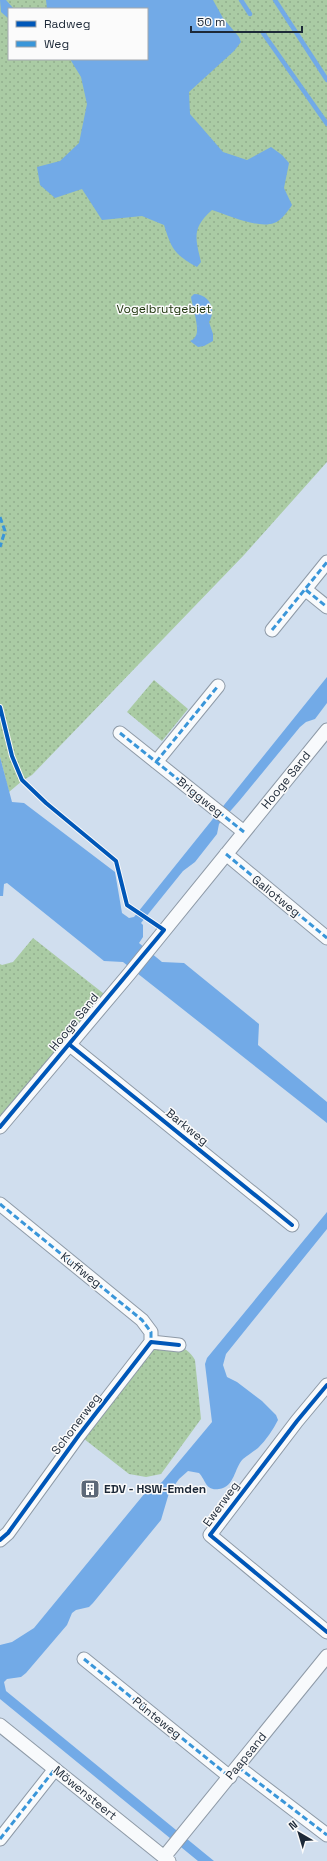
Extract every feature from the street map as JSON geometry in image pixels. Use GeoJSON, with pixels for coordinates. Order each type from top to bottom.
{"type":"FeatureCollection","features":[{"type":"Feature","properties":{"kind":"street"},"geometry":{"type":"LineString","coordinates":[[272,630],[306,590],[327,562]]}},
{"type":"Feature","properties":{"kind":"street"},"geometry":{"type":"LineString","coordinates":[[306,590],[327,607]]}},
{"type":"Feature","properties":{"kind":"street"},"geometry":{"type":"LineString","coordinates":[[156,762],[218,686]]}},
{"type":"Feature","properties":{"kind":"street","name":"Hooge Sand"},"geometry":{"type":"LineString","coordinates":[[0,1127],[129,974],[327,730]]}},
{"type":"Feature","properties":{"kind":"street","name":"Briggweg"},"geometry":{"type":"LineString","coordinates":[[120,734],[244,832]]}},
{"type":"Feature","properties":{"kind":"street","name":"Galiotweg"},"geometry":{"type":"LineString","coordinates":[[226,854],[327,938]]}},
{"type":"Feature","properties":{"kind":"street","name":"Barkweg"},"geometry":{"type":"LineString","coordinates":[[70,1045],[292,1225]]}},
{"type":"Feature","properties":{"kind":"street","name":"Kuffweg"},"geometry":{"type":"LineString","coordinates":[[0,1204],[142,1320],[151,1332],[151,1342]]}},
{"type":"Feature","properties":{"kind":"street"},"geometry":{"type":"LineString","coordinates":[[151,1342],[179,1345]]}},
{"type":"Feature","properties":{"kind":"street","name":"Schonerweg"},"geometry":{"type":"LineString","coordinates":[[0,1540],[8,1533],[79,1435],[151,1342]]}},
{"type":"Feature","properties":{"kind":"street","name":"Ewerweg"},"geometry":{"type":"LineString","coordinates":[[327,1385],[297,1421],[210,1535],[327,1632]]}},
{"type":"Feature","properties":{"kind":"street","name":"Paapsand"},"geometry":{"type":"LineString","coordinates":[[167,1859],[174,1845],[184,1832],[327,1656]]}},
{"type":"Feature","properties":{"kind":"street","name":"Pünteweg"},"geometry":{"type":"LineString","coordinates":[[84,1659],[234,1772],[327,1835]]}},
{"type":"Feature","properties":{"kind":"street","name":"Möwensteert"},"geometry":{"type":"LineString","coordinates":[[0,1725],[167,1859]]}},
{"type":"Feature","properties":{"kind":"street"},"geometry":{"type":"LineString","coordinates":[[0,1839],[55,1769]]}},
{"type":"Feature","properties":{"kind":"green space","name":"Vogelbrutgebiet"},"geometry":{"type":"Polygon","coordinates":[[[0,0],[327,0],[327,462],[244,555],[32,775],[9,792],[0,757],[0,0]]]}},
{"type":"Feature","properties":{"kind":"green space"},"geometry":{"type":"Polygon","coordinates":[[[154,680],[188,709],[162,741],[127,712],[154,680]]]}},
{"type":"Feature","properties":{"kind":"green space"},"geometry":{"type":"Polygon","coordinates":[[[33,938],[108,997],[0,1127],[0,964],[2,965],[13,962],[33,938]]]}},
{"type":"Feature","properties":{"kind":"green space"},"geometry":{"type":"Polygon","coordinates":[[[151,1342],[182,1347],[191,1354],[195,1360],[201,1419],[161,1474],[146,1477],[129,1474],[79,1435],[151,1342]]]}},
{"type":"Feature","properties":{"kind":"water"},"geometry":{"type":"Polygon","coordinates":[[[0,0],[6,0],[13,8],[8,8],[8,18],[1,12],[0,0]]]}},
{"type":"Feature","properties":{"kind":"water"},"geometry":{"type":"Polygon","coordinates":[[[46,0],[213,0],[223,18],[239,37],[241,42],[234,51],[189,92],[190,114],[223,152],[247,160],[271,147],[282,155],[289,163],[284,188],[292,205],[284,216],[274,223],[260,224],[243,221],[212,210],[201,222],[198,228],[197,246],[201,262],[197,267],[179,255],[175,250],[169,240],[164,225],[142,216],[102,220],[82,189],[55,198],[40,185],[37,167],[60,161],[79,143],[87,104],[81,77],[71,60],[148,60],[148,8],[47,8],[46,0]]]}},
{"type":"Feature","properties":{"kind":"water"},"geometry":{"type":"Polygon","coordinates":[[[194,294],[207,299],[212,307],[209,322],[213,334],[213,341],[204,346],[198,347],[190,341],[195,338],[197,334],[196,318],[191,297],[194,294]]]}},
{"type":"Feature","properties":{"kind":"water"},"geometry":{"type":"Polygon","coordinates":[[[327,677],[327,703],[315,719],[306,722],[300,727],[219,824],[217,834],[195,862],[183,871],[141,923],[143,925],[143,937],[139,943],[162,962],[184,963],[259,1024],[258,1045],[327,1102],[327,1123],[123,962],[104,961],[7,883],[4,884],[3,896],[0,896],[0,757],[12,802],[24,803],[115,872],[122,913],[129,918],[134,917],[327,677]]]}},
{"type":"Feature","properties":{"kind":"water"},"geometry":{"type":"Polygon","coordinates":[[[327,1212],[327,1229],[226,1354],[223,1365],[227,1377],[237,1382],[262,1401],[276,1415],[278,1420],[269,1435],[258,1448],[243,1459],[231,1481],[224,1488],[214,1489],[208,1487],[199,1473],[188,1471],[179,1479],[169,1493],[161,1520],[93,1603],[89,1607],[76,1610],[72,1613],[67,1625],[26,1673],[21,1677],[7,1679],[4,1682],[6,1691],[214,1861],[198,1861],[0,1699],[0,1645],[12,1642],[34,1628],[145,1493],[162,1482],[212,1422],[205,1364],[207,1358],[327,1212]]]}},
{"type":"Feature","properties":{"kind":"waterway"},"geometry":{"type":"LineString","coordinates":[[241,0],[250,14]]}},
{"type":"Feature","properties":{"kind":"waterway"},"geometry":{"type":"LineString","coordinates":[[275,0],[327,80]]}},
{"type":"Feature","properties":{"kind":"waterway"},"geometry":{"type":"LineString","coordinates":[[263,33],[327,124]]}},
{"type":"Feature","properties":{"kind":"marked path"},"geometry":{"type":"LineString","coordinates":[[0,517],[5,531],[0,547]]}},
{"type":"Feature","properties":{"kind":"marked path"},"geometry":{"type":"LineString","coordinates":[[272,630],[327,562]]}},
{"type":"Feature","properties":{"kind":"marked path"},"geometry":{"type":"LineString","coordinates":[[306,590],[327,607]]}},
{"type":"Feature","properties":{"kind":"marked path"},"geometry":{"type":"LineString","coordinates":[[156,762],[218,686]]}},
{"type":"Feature","properties":{"kind":"marked path"},"geometry":{"type":"LineString","coordinates":[[120,733],[244,832]]}},
{"type":"Feature","properties":{"kind":"marked path"},"geometry":{"type":"LineString","coordinates":[[226,854],[327,938]]}},
{"type":"Feature","properties":{"kind":"marked path"},"geometry":{"type":"LineString","coordinates":[[0,1204],[142,1320],[151,1332],[151,1342]]}},
{"type":"Feature","properties":{"kind":"marked path"},"geometry":{"type":"LineString","coordinates":[[84,1659],[230,1777]]}},
{"type":"Feature","properties":{"kind":"marked path"},"geometry":{"type":"LineString","coordinates":[[238,1767],[327,1835]]}},
{"type":"Feature","properties":{"kind":"marked path"},"geometry":{"type":"LineString","coordinates":[[0,1839],[55,1769]]}},
{"type":"Feature","properties":{"kind":"cycle path"},"geometry":{"type":"LineString","coordinates":[[0,707],[12,756],[22,780],[46,803],[116,861],[127,905],[164,930],[0,1127]]}},
{"type":"Feature","properties":{"kind":"cycle path"},"geometry":{"type":"LineString","coordinates":[[70,1045],[292,1225]]}},
{"type":"Feature","properties":{"kind":"cycle path"},"geometry":{"type":"LineString","coordinates":[[0,1540],[8,1533],[79,1435],[151,1342],[179,1345]]}},
{"type":"Feature","properties":{"kind":"cycle path"},"geometry":{"type":"LineString","coordinates":[[327,1385],[297,1421],[210,1535],[327,1632]]}},
{"type":"Feature","properties":{"kind":"place","name":"EDV - HSW-Emden"},"geometry":{"type":"Point","coordinates":[90,1489]}}]}
